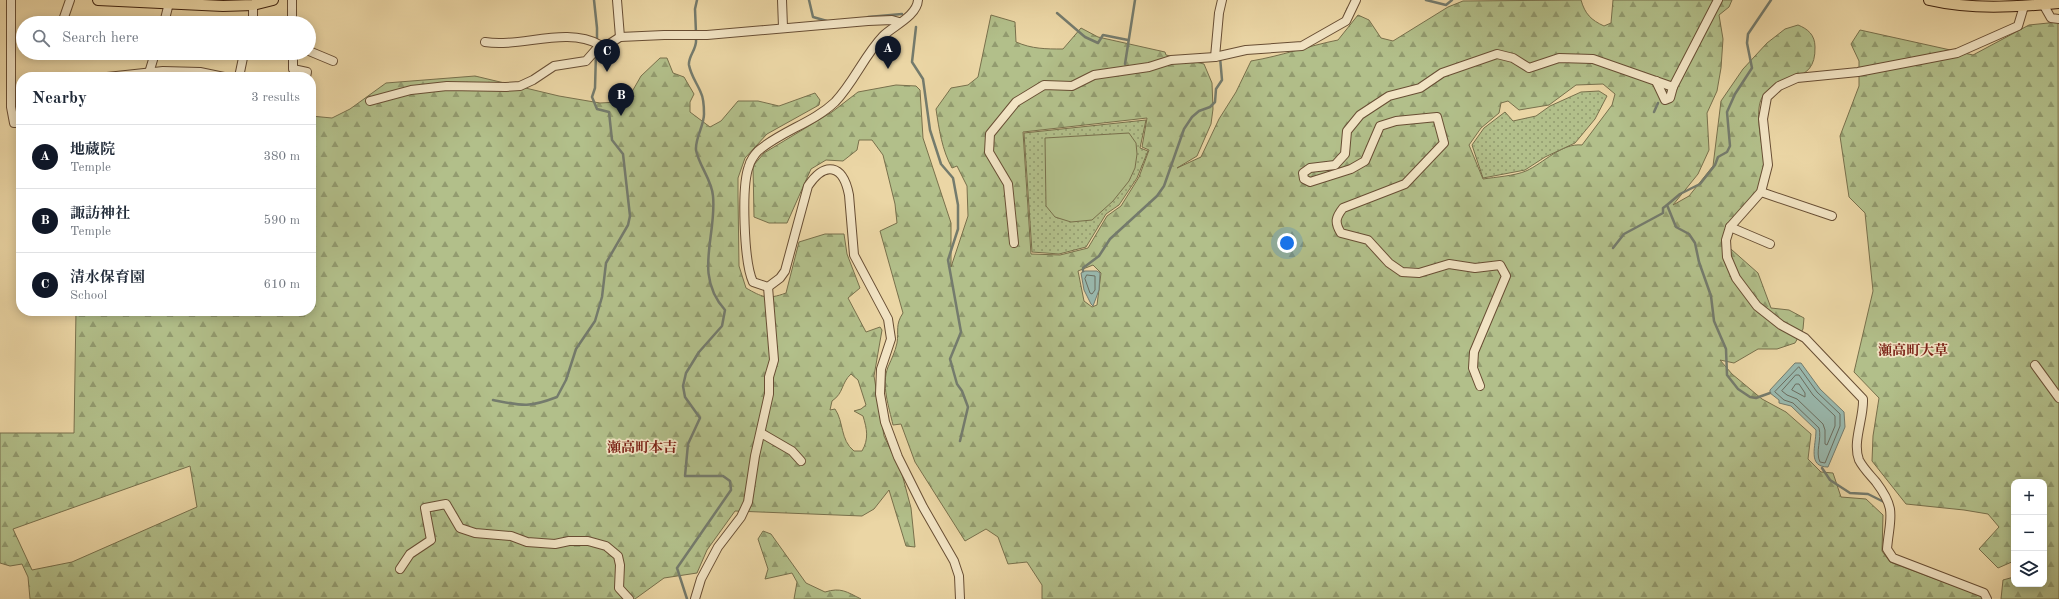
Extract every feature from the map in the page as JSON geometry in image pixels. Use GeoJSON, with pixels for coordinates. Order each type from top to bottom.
{"type":"FeatureCollection","features":[{"type":"Feature","properties":{"kind":"main road"},"geometry":{"type":"LineString","coordinates":[[98,0],[253,5],[273,0]]}},
{"type":"Feature","properties":{"kind":"main road"},"geometry":{"type":"LineString","coordinates":[[1929,0],[1963,5],[2024,6],[2059,3]]}},
{"type":"Feature","properties":{"kind":"street"},"geometry":{"type":"LineString","coordinates":[[11,0],[11,107],[14,123],[16,123]]}},
{"type":"Feature","properties":{"kind":"street"},"geometry":{"type":"LineString","coordinates":[[64,16],[70,0]]}},
{"type":"Feature","properties":{"kind":"street"},"geometry":{"type":"LineString","coordinates":[[292,0],[292,16]]}},
{"type":"Feature","properties":{"kind":"street"},"geometry":{"type":"LineString","coordinates":[[617,0],[620,37]]}},
{"type":"Feature","properties":{"kind":"street"},"geometry":{"type":"LineString","coordinates":[[782,0],[784,28]]}},
{"type":"Feature","properties":{"kind":"street"},"geometry":{"type":"LineString","coordinates":[[768,288],[753,282],[748,268],[745,197],[748,166],[758,151],[818,116],[836,100],[875,44],[916,8],[918,0]]}},
{"type":"Feature","properties":{"kind":"street"},"geometry":{"type":"LineString","coordinates":[[1215,57],[1219,14],[1222,0]]}},
{"type":"Feature","properties":{"kind":"street"},"geometry":{"type":"LineString","coordinates":[[1014,243],[1008,184],[989,152],[990,134],[1016,102],[1044,85],[1072,86],[1094,75],[1149,67],[1171,60],[1215,57],[1246,50],[1302,46],[1346,20],[1356,0]]}},
{"type":"Feature","properties":{"kind":"street"},"geometry":{"type":"LineString","coordinates":[[1656,81],[1665,100],[1670,98],[1673,87],[1718,0]]}},
{"type":"Feature","properties":{"kind":"street"},"geometry":{"type":"LineString","coordinates":[[166,16],[170,3]]}},
{"type":"Feature","properties":{"kind":"street"},"geometry":{"type":"LineString","coordinates":[[2044,4],[2051,18],[2059,19]]}},
{"type":"Feature","properties":{"kind":"street"},"geometry":{"type":"LineString","coordinates":[[253,5],[253,16]]}},
{"type":"Feature","properties":{"kind":"street"},"geometry":{"type":"LineString","coordinates":[[1987,599],[1984,593],[1893,558],[1887,549],[1891,508],[1888,498],[1859,460],[1857,446],[1864,409],[1862,399],[1805,338],[1781,325],[1757,306],[1736,278],[1727,257],[1726,240],[1730,227],[1761,192],[1768,165],[1763,118],[1767,97],[1779,86],[1797,78],[1858,72],[1957,53],[2018,26],[2024,6]]}},
{"type":"Feature","properties":{"kind":"street"},"geometry":{"type":"LineString","coordinates":[[485,42],[574,38],[590,40],[606,46],[620,37],[707,35],[868,21],[892,20],[899,22]]}},
{"type":"Feature","properties":{"kind":"street"},"geometry":{"type":"LineString","coordinates":[[370,101],[411,90],[447,86],[506,88],[520,86],[538,78],[554,66],[586,61],[600,45]]}},
{"type":"Feature","properties":{"kind":"street"},"geometry":{"type":"LineString","coordinates":[[316,54],[333,61]]}},
{"type":"Feature","properties":{"kind":"street"},"geometry":{"type":"LineString","coordinates":[[1480,386],[1473,368],[1474,352],[1506,276],[1500,265],[1475,268],[1449,264],[1419,273],[1402,272],[1390,263],[1368,240],[1341,233],[1336,225],[1336,216],[1343,208],[1405,184],[1444,143],[1437,117],[1396,120],[1380,126],[1365,161],[1351,169],[1310,182],[1304,179],[1303,173],[1310,168],[1335,165],[1345,154],[1347,131],[1360,116],[1389,96],[1420,88],[1442,73],[1497,54],[1513,58],[1528,68],[1559,58],[1593,59],[1673,87]]}},
{"type":"Feature","properties":{"kind":"street"},"geometry":{"type":"LineString","coordinates":[[149,72],[153,60]]}},
{"type":"Feature","properties":{"kind":"street"},"geometry":{"type":"LineString","coordinates":[[240,72],[243,60]]}},
{"type":"Feature","properties":{"kind":"street"},"geometry":{"type":"LineString","coordinates":[[293,60],[293,69],[306,72]]}},
{"type":"Feature","properties":{"kind":"street"},"geometry":{"type":"LineString","coordinates":[[768,288],[780,278],[785,271],[808,186],[816,174],[829,168],[837,170],[847,185],[854,255],[888,319],[891,339],[881,369],[880,394],[886,422],[898,457],[923,507],[954,561],[959,576],[960,599]]}},
{"type":"Feature","properties":{"kind":"street"},"geometry":{"type":"LineString","coordinates":[[1761,192],[1832,216]]}},
{"type":"Feature","properties":{"kind":"street"},"geometry":{"type":"LineString","coordinates":[[1730,227],[1770,244]]}},
{"type":"Feature","properties":{"kind":"street"},"geometry":{"type":"LineString","coordinates":[[694,599],[701,579],[718,546],[741,517],[748,502],[755,456],[762,433],[769,394],[769,377],[774,360],[768,288]]}},
{"type":"Feature","properties":{"kind":"street"},"geometry":{"type":"LineString","coordinates":[[2035,365],[2059,398]]}},
{"type":"Feature","properties":{"kind":"street"},"geometry":{"type":"LineString","coordinates":[[762,433],[792,450],[801,461]]}},
{"type":"Feature","properties":{"kind":"street"},"geometry":{"type":"LineString","coordinates":[[400,570],[410,554],[431,540],[424,508],[446,504],[460,528],[476,533],[511,536],[527,542],[556,544],[569,541],[588,541],[606,546],[618,556],[620,565],[619,588],[629,599]]}},
{"type":"Feature","properties":{"kind":"green space"},"geometry":{"type":"Polygon","coordinates":[[[1581,0],[1584,9],[1589,16],[1604,26],[1611,23],[1613,0],[1732,0],[1729,7],[1719,15],[1723,39],[1721,68],[1717,91],[1707,113],[1709,150],[1698,174],[1673,205],[1689,196],[1713,166],[1721,101],[1743,69],[1767,43],[1785,29],[1798,25],[1805,28],[1810,33],[1814,39],[1815,47],[1814,60],[1810,68],[1796,77],[1778,83],[1770,88],[1760,102],[1759,128],[1764,162],[1759,189],[1748,208],[1723,242],[1758,273],[1771,308],[1789,310],[1804,318],[1803,329],[1795,343],[1777,349],[1758,349],[1734,363],[1720,360],[1732,374],[1762,399],[1786,412],[1811,434],[1808,459],[1821,472],[1833,473],[1841,497],[1866,499],[1883,515],[1882,551],[1890,562],[1981,596],[1983,599],[1042,599],[1042,585],[1027,562],[1008,564],[998,537],[986,529],[965,541],[915,462],[901,424],[893,425],[886,396],[885,381],[888,367],[897,343],[899,321],[903,313],[880,231],[897,223],[895,204],[883,155],[872,140],[859,140],[857,150],[843,161],[826,160],[811,169],[787,223],[769,223],[754,217],[753,166],[764,153],[832,112],[858,92],[896,85],[916,86],[920,90],[923,138],[951,223],[951,267],[968,216],[967,186],[957,166],[952,168],[946,154],[941,139],[936,109],[951,88],[968,85],[978,77],[991,15],[1015,22],[1016,42],[1028,46],[1045,49],[1063,49],[1081,28],[1098,37],[1165,52],[1166,55],[1204,64],[1212,83],[1213,109],[1211,124],[1197,156],[1177,168],[1201,157],[1219,119],[1236,92],[1251,61],[1338,40],[1358,15],[1369,20],[1381,38],[1393,41],[1448,7],[1463,1],[1581,0]],[[1603,84],[1576,85],[1549,105],[1519,110],[1508,101],[1501,103],[1499,113],[1481,128],[1469,145],[1483,179],[1521,173],[1533,168],[1560,150],[1574,145],[1582,145],[1612,105],[1615,94],[1603,84]],[[1147,118],[1023,132],[1031,254],[1060,255],[1088,248],[1107,216],[1121,206],[1139,177],[1149,150],[1142,147],[1147,118]],[[1093,265],[1078,271],[1084,301],[1092,307],[1097,305],[1101,273],[1093,265]]]}},
{"type":"Feature","properties":{"kind":"green space"},"geometry":{"type":"Polygon","coordinates":[[[2058,22],[2059,599],[2001,599],[2003,580],[2011,578],[2011,587],[2047,587],[2047,479],[2011,479],[2011,562],[1998,568],[1979,549],[1999,527],[1988,514],[1906,504],[1872,461],[1873,436],[1879,398],[1854,372],[1873,291],[1865,213],[1849,197],[1840,136],[1859,86],[1859,61],[1851,44],[1860,30],[1973,55],[2029,25],[2058,22]]]}},
{"type":"Feature","properties":{"kind":"green space"},"geometry":{"type":"Polygon","coordinates":[[[660,58],[667,58],[673,73],[684,77],[694,94],[690,102],[690,112],[710,127],[721,121],[738,101],[758,101],[779,106],[815,93],[820,100],[819,105],[767,134],[745,158],[738,178],[739,266],[746,288],[756,294],[769,297],[786,293],[799,242],[825,234],[844,234],[847,254],[860,288],[848,298],[866,332],[880,327],[882,330],[874,376],[884,436],[902,474],[911,508],[915,547],[906,546],[889,490],[874,509],[862,516],[735,511],[707,550],[697,573],[664,578],[635,599],[30,599],[28,577],[22,564],[10,566],[0,563],[0,433],[74,433],[76,316],[316,316],[316,116],[332,118],[350,109],[386,83],[475,76],[559,96],[600,103],[619,102],[629,97],[641,76],[660,58]],[[851,374],[848,377],[839,395],[832,401],[830,410],[835,409],[838,414],[846,442],[854,451],[862,451],[866,442],[866,425],[863,416],[854,411],[861,409],[866,405],[858,380],[851,374]],[[190,466],[13,529],[32,570],[72,562],[197,507],[190,466]]]}},
{"type":"Feature","properties":{"kind":"green space"},"geometry":{"type":"Polygon","coordinates":[[[1599,91],[1607,96],[1595,119],[1575,143],[1545,157],[1525,170],[1483,178],[1472,145],[1484,128],[1505,112],[1513,121],[1536,116],[1550,106],[1581,92],[1599,91]]]}},
{"type":"Feature","properties":{"kind":"green space"},"geometry":{"type":"Polygon","coordinates":[[[1146,120],[1140,148],[1148,151],[1137,178],[1119,205],[1106,214],[1086,247],[1059,254],[1032,252],[1024,133],[1146,120]]]}},
{"type":"Feature","properties":{"kind":"green space"},"geometry":{"type":"Polygon","coordinates":[[[1129,133],[1136,143],[1137,154],[1135,168],[1129,181],[1113,201],[1092,220],[1071,222],[1055,217],[1046,206],[1045,138],[1129,133]]]}},
{"type":"Feature","properties":{"kind":"green space"},"geometry":{"type":"Polygon","coordinates":[[[763,531],[771,534],[806,583],[825,592],[840,590],[848,592],[861,599],[794,599],[797,582],[792,573],[765,579],[768,569],[758,539],[763,531]]]}},
{"type":"Feature","properties":{"kind":"water"},"geometry":{"type":"Polygon","coordinates":[[[1085,271],[1097,271],[1100,273],[1099,290],[1093,306],[1084,290],[1081,273],[1085,271]]]}},
{"type":"Feature","properties":{"kind":"water"},"geometry":{"type":"Polygon","coordinates":[[[1795,363],[1801,363],[1820,389],[1844,412],[1845,427],[1828,467],[1821,466],[1815,460],[1814,449],[1816,430],[1791,406],[1779,403],[1779,400],[1770,393],[1770,390],[1795,363]]]}},
{"type":"Feature","properties":{"kind":"waterway"},"geometry":{"type":"LineString","coordinates":[[594,0],[597,42]]}},
{"type":"Feature","properties":{"kind":"waterway"},"geometry":{"type":"LineString","coordinates":[[696,33],[695,9],[697,0]]}},
{"type":"Feature","properties":{"kind":"waterway"},"geometry":{"type":"LineString","coordinates":[[809,0],[813,17],[827,21]]}},
{"type":"Feature","properties":{"kind":"waterway"},"geometry":{"type":"LineString","coordinates":[[1125,64],[1135,0]]}},
{"type":"Feature","properties":{"kind":"waterway"},"geometry":{"type":"LineString","coordinates":[[1426,0],[1446,5],[1452,0]]}},
{"type":"Feature","properties":{"kind":"waterway"},"geometry":{"type":"LineString","coordinates":[[1770,393],[1756,398],[1750,397],[1738,389],[1727,375],[1726,349],[1714,321],[1711,296],[1699,262],[1695,243],[1689,234],[1676,227],[1667,205],[1680,194],[1700,184],[1715,165],[1718,157],[1727,152],[1730,146],[1727,112],[1735,94],[1752,68],[1747,43],[1748,34],[1771,0]]}},
{"type":"Feature","properties":{"kind":"waterway"},"geometry":{"type":"LineString","coordinates":[[1345,15],[1348,8]]}},
{"type":"Feature","properties":{"kind":"waterway"},"geometry":{"type":"LineString","coordinates":[[1057,13],[1085,37],[1098,43],[1103,35],[1128,40]]}},
{"type":"Feature","properties":{"kind":"waterway"},"geometry":{"type":"LineString","coordinates":[[868,17],[902,14]]}},
{"type":"Feature","properties":{"kind":"waterway"},"geometry":{"type":"LineString","coordinates":[[916,27],[912,62],[923,79],[930,130],[941,164],[953,178],[958,205],[958,229],[948,260],[961,332],[950,359],[957,384],[962,391],[968,407],[960,441]]}},
{"type":"Feature","properties":{"kind":"waterway"},"geometry":{"type":"LineString","coordinates":[[687,599],[677,568],[731,490],[730,481],[723,476],[685,476],[688,444],[700,418],[685,397],[683,386],[686,373],[699,352],[722,326],[725,310],[715,296],[710,283],[708,269],[713,196],[710,184],[696,150],[697,141],[704,118],[704,104],[702,95],[689,65],[696,40]]}},
{"type":"Feature","properties":{"kind":"waterway"},"geometry":{"type":"LineString","coordinates":[[493,400],[525,405],[539,403],[557,397],[566,380],[576,349],[595,321],[602,297],[606,263],[628,225],[630,216],[623,154],[612,140],[609,112],[597,109],[592,97],[595,88],[596,53]]}},
{"type":"Feature","properties":{"kind":"waterway"},"geometry":{"type":"LineString","coordinates":[[1083,271],[1083,268],[1099,256],[1110,239],[1157,196],[1164,186],[1184,129],[1192,117],[1199,111],[1210,107],[1215,102],[1216,89],[1222,80],[1220,57]]}},
{"type":"Feature","properties":{"kind":"waterway"},"geometry":{"type":"LineString","coordinates":[[1654,112],[1658,103]]}},
{"type":"Feature","properties":{"kind":"waterway"},"geometry":{"type":"LineString","coordinates":[[1613,248],[1624,234],[1663,213],[1663,208],[1667,205]]}},
{"type":"Feature","properties":{"kind":"waterway"},"geometry":{"type":"LineString","coordinates":[[1822,468],[1830,480],[1850,493],[1868,494],[1886,503]]}},
{"type":"Feature","properties":{"kind":"place","name":"地蔵院"},"geometry":{"type":"Point","coordinates":[888,69]}},
{"type":"Feature","properties":{"kind":"place","name":"清水保育園"},"geometry":{"type":"Point","coordinates":[607,72]}},
{"type":"Feature","properties":{"kind":"place","name":"諏訪神社"},"geometry":{"type":"Point","coordinates":[621,116]}},
{"type":"Feature","properties":{"kind":"district","name":"瀬高町大草"},"geometry":{"type":"Point","coordinates":[1913,351]}},
{"type":"Feature","properties":{"kind":"district","name":"瀬高町本吉"},"geometry":{"type":"Point","coordinates":[642,448]}}]}
